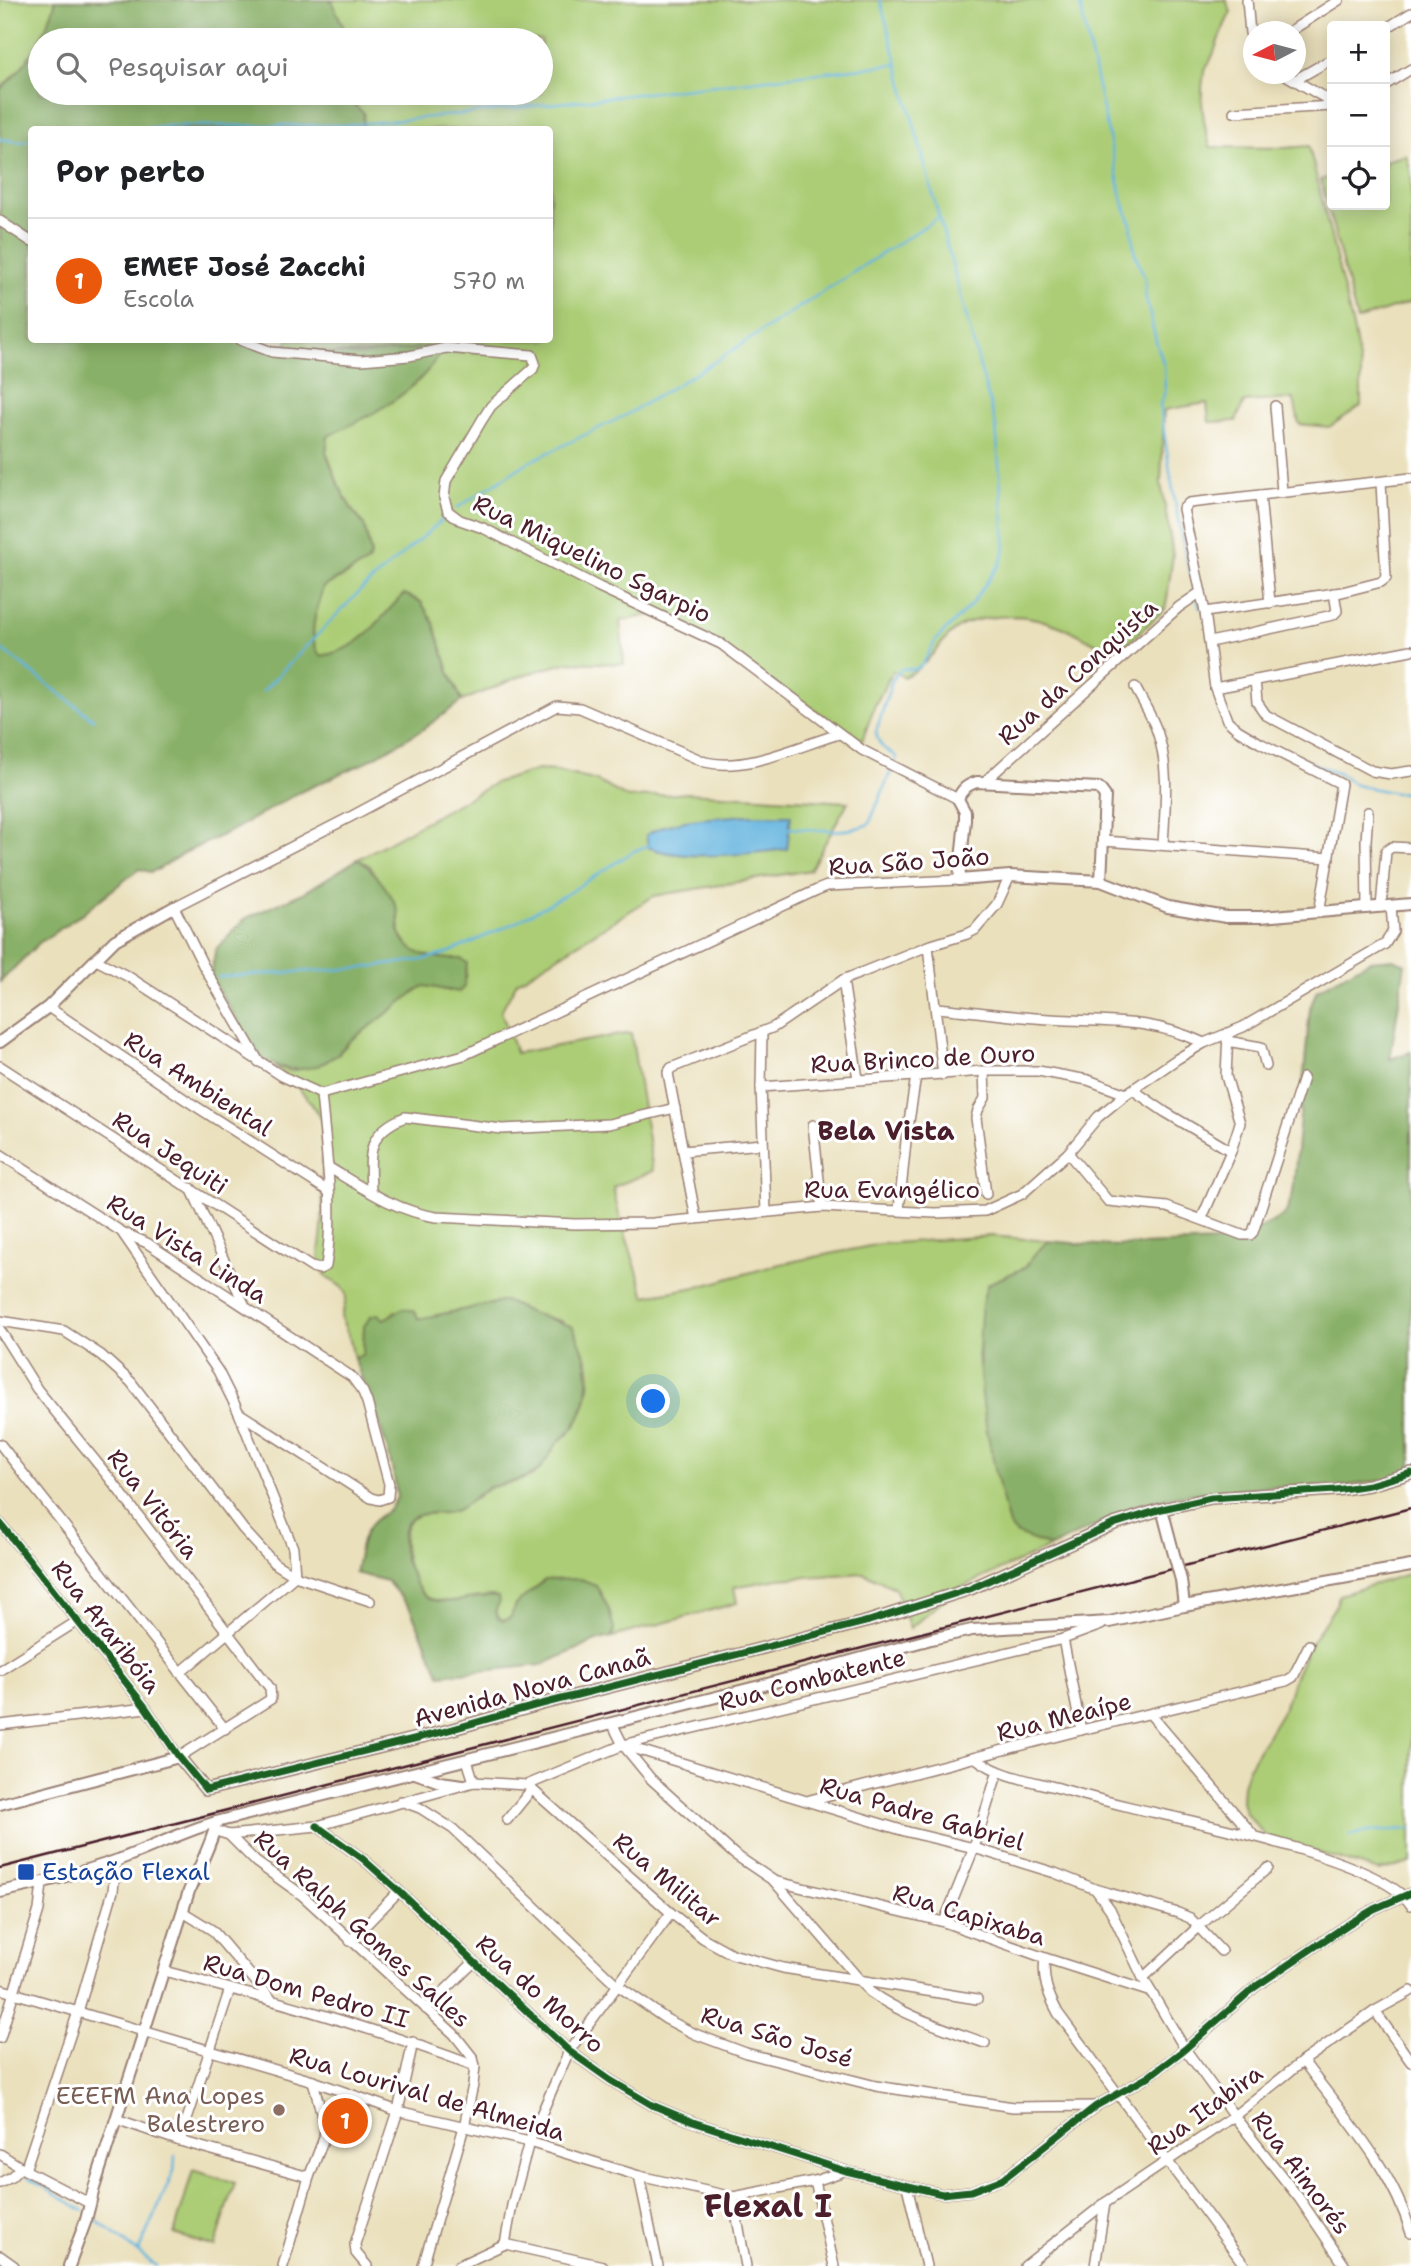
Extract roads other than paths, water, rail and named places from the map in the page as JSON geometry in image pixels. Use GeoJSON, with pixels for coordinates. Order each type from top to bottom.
{"type":"FeatureCollection","features":[{"type":"Feature","properties":{"kind":"street"},"geometry":{"type":"LineString","coordinates":[[1247,0],[1249,21]]}},
{"type":"Feature","properties":{"kind":"street"},"geometry":{"type":"LineString","coordinates":[[1306,21],[1339,0]]}},
{"type":"Feature","properties":{"kind":"street"},"geometry":{"type":"LineString","coordinates":[[1390,26],[1411,13]]}},
{"type":"Feature","properties":{"kind":"street"},"geometry":{"type":"LineString","coordinates":[[1306,74],[1327,62]]}},
{"type":"Feature","properties":{"kind":"street"},"geometry":{"type":"LineString","coordinates":[[1387,84],[1411,69]]}},
{"type":"Feature","properties":{"kind":"street"},"geometry":{"type":"LineString","coordinates":[[1301,84],[1327,101]]}},
{"type":"Feature","properties":{"kind":"street"},"geometry":{"type":"LineString","coordinates":[[1234,112],[1327,104]]}},
{"type":"Feature","properties":{"kind":"street"},"geometry":{"type":"LineString","coordinates":[[0,222],[28,240]]}},
{"type":"Feature","properties":{"kind":"street","name":"Rua Miquelino Sgarpio"},"geometry":{"type":"LineString","coordinates":[[248,343],[272,352],[361,360],[409,356],[446,348],[532,355],[536,363],[533,369],[491,406],[446,481],[444,498],[448,511],[460,520],[483,528],[599,587],[721,643],[862,750],[958,799]]}},
{"type":"Feature","properties":{"kind":"street"},"geometry":{"type":"LineString","coordinates":[[1275,406],[1282,492]]}},
{"type":"Feature","properties":{"kind":"street"},"geometry":{"type":"LineString","coordinates":[[1319,912],[1341,784],[1238,730],[1227,720],[1215,688],[1205,612],[1184,505],[1411,478]]}},
{"type":"Feature","properties":{"kind":"street"},"geometry":{"type":"LineString","coordinates":[[1205,612],[1334,593],[1381,582],[1386,578],[1381,482]]}},
{"type":"Feature","properties":{"kind":"street"},"geometry":{"type":"LineString","coordinates":[[1260,495],[1270,603]]}},
{"type":"Feature","properties":{"kind":"street","name":"Rua da Conquista"},"geometry":{"type":"LineString","coordinates":[[983,783],[1179,607],[1200,592]]}},
{"type":"Feature","properties":{"kind":"street"},"geometry":{"type":"LineString","coordinates":[[1210,642],[1333,615],[1337,611],[1334,593]]}},
{"type":"Feature","properties":{"kind":"street"},"geometry":{"type":"LineString","coordinates":[[1215,688],[1411,650]]}},
{"type":"Feature","properties":{"kind":"street"},"geometry":{"type":"LineString","coordinates":[[1255,680],[1257,702],[1266,715],[1371,771],[1391,774],[1411,771]]}},
{"type":"Feature","properties":{"kind":"street"},"geometry":{"type":"LineString","coordinates":[[1135,687],[1157,729],[1164,757],[1167,778],[1163,845]]}},
{"type":"Feature","properties":{"kind":"street"},"geometry":{"type":"LineString","coordinates":[[0,1042],[48,1007],[115,940],[557,706],[580,708],[716,765],[745,764],[839,734]]}},
{"type":"Feature","properties":{"kind":"street"},"geometry":{"type":"LineString","coordinates":[[959,880],[965,812],[958,799],[965,787],[983,783],[1099,788],[1105,796],[1101,881]]}},
{"type":"Feature","properties":{"kind":"street"},"geometry":{"type":"LineString","coordinates":[[1367,908],[1368,812]]}},
{"type":"Feature","properties":{"kind":"street"},"geometry":{"type":"LineString","coordinates":[[1104,841],[1329,858]]}},
{"type":"Feature","properties":{"kind":"street","name":"Rua Evangélico"},"geometry":{"type":"LineString","coordinates":[[328,1167],[402,1209],[436,1217],[575,1224],[653,1223],[822,1207],[935,1213],[985,1211],[1022,1194],[1068,1153],[1098,1117],[1129,1092],[1204,1043],[1228,1037],[1385,944],[1393,931],[1386,906],[1386,851],[1392,847],[1411,848]]}},
{"type":"Feature","properties":{"kind":"street"},"geometry":{"type":"LineString","coordinates":[[695,1219],[668,1073],[674,1065],[762,1032],[843,980],[975,930],[997,904],[1010,876]]}},
{"type":"Feature","properties":{"kind":"street","name":"Rua São João"},"geometry":{"type":"LineString","coordinates":[[321,1094],[464,1055],[827,886],[1010,876],[1101,881],[1168,907],[1196,914],[1226,917],[1261,917],[1411,904]]}},
{"type":"Feature","properties":{"kind":"street"},"geometry":{"type":"LineString","coordinates":[[174,907],[202,965],[260,1062]]}},
{"type":"Feature","properties":{"kind":"street"},"geometry":{"type":"LineString","coordinates":[[928,946],[943,1075]]}},
{"type":"Feature","properties":{"kind":"street"},"geometry":{"type":"LineString","coordinates":[[96,960],[129,977],[260,1062],[305,1088],[321,1094],[328,1191]]}},
{"type":"Feature","properties":{"kind":"street"},"geometry":{"type":"LineString","coordinates":[[843,980],[858,1079]]}},
{"type":"Feature","properties":{"kind":"street","name":"Rua Ambiental"},"geometry":{"type":"LineString","coordinates":[[48,1007],[328,1191]]}},
{"type":"Feature","properties":{"kind":"street"},"geometry":{"type":"LineString","coordinates":[[936,1009],[1042,1018],[1138,1022],[1177,1030],[1204,1043]]}},
{"type":"Feature","properties":{"kind":"street"},"geometry":{"type":"LineString","coordinates":[[762,1032],[761,1087],[766,1212]]}},
{"type":"Feature","properties":{"kind":"street"},"geometry":{"type":"LineString","coordinates":[[1202,1218],[1240,1123],[1226,1076],[1228,1037],[1261,1047],[1266,1066]]}},
{"type":"Feature","properties":{"kind":"street","name":"Rua Jequiti"},"geometry":{"type":"LineString","coordinates":[[0,1066],[311,1267],[320,1269],[326,1266],[327,1261],[328,1191]]}},
{"type":"Feature","properties":{"kind":"street"},"geometry":{"type":"LineString","coordinates":[[984,1071],[985,1098],[976,1118],[986,1194]]}},
{"type":"Feature","properties":{"kind":"street","name":"Rua Brinco de Ouro"},"geometry":{"type":"LineString","coordinates":[[761,1087],[984,1071],[1038,1071],[1129,1092],[1231,1151]]}},
{"type":"Feature","properties":{"kind":"street"},"geometry":{"type":"LineString","coordinates":[[900,1210],[906,1141],[916,1076]]}},
{"type":"Feature","properties":{"kind":"street"},"geometry":{"type":"LineString","coordinates":[[1068,1153],[1108,1201],[1155,1204],[1202,1218],[1246,1236],[1252,1232],[1303,1078]]}},
{"type":"Feature","properties":{"kind":"street"},"geometry":{"type":"LineString","coordinates":[[370,1192],[372,1145],[387,1129],[405,1117],[502,1129],[609,1124],[675,1108]]}},
{"type":"Feature","properties":{"kind":"street"},"geometry":{"type":"LineString","coordinates":[[813,1125],[822,1207]]}},
{"type":"Feature","properties":{"kind":"street"},"geometry":{"type":"LineString","coordinates":[[683,1151],[763,1144]]}},
{"type":"Feature","properties":{"kind":"street","name":"Rua Vista Linda"},"geometry":{"type":"LineString","coordinates":[[0,1154],[122,1232],[147,1243],[352,1377],[368,1402],[389,1484],[388,1497],[379,1500],[371,1498],[239,1413]]}},
{"type":"Feature","properties":{"kind":"street"},"geometry":{"type":"LineString","coordinates":[[190,1188],[246,1307]]}},
{"type":"Feature","properties":{"kind":"street"},"geometry":{"type":"LineString","coordinates":[[122,1232],[218,1371],[239,1413],[293,1548],[295,1576]]}},
{"type":"Feature","properties":{"kind":"street"},"geometry":{"type":"LineString","coordinates":[[0,1321],[64,1331],[101,1354],[131,1382],[243,1529],[274,1563],[295,1576],[370,1601]]}},
{"type":"Feature","properties":{"kind":"street","name":"Rua Vitória"},"geometry":{"type":"LineString","coordinates":[[0,1330],[37,1389],[111,1480],[270,1688],[272,1696],[268,1701],[225,1729]]}},
{"type":"Feature","properties":{"kind":"street"},"geometry":{"type":"LineString","coordinates":[[0,1444],[64,1521],[225,1729],[179,1756],[0,1804]]}},
{"type":"Feature","properties":{"kind":"street","name":"Avenida Nova Canaã"},"geometry":{"type":"LineString","coordinates":[[179,1756],[206,1790],[869,1621],[970,1588],[1114,1524],[1162,1509],[1211,1498],[1336,1490],[1369,1485],[1411,1473]]}},
{"type":"Feature","properties":{"kind":"street"},"geometry":{"type":"LineString","coordinates":[[1162,1509],[1181,1580],[1184,1606]]}},
{"type":"Feature","properties":{"kind":"street","name":"Rua Araribóia"},"geometry":{"type":"LineString","coordinates":[[0,1523],[146,1708],[179,1756]]}},
{"type":"Feature","properties":{"kind":"street"},"geometry":{"type":"LineString","coordinates":[[0,1892],[42,1884],[116,1860],[183,1833],[216,1827],[415,1773],[760,1686],[931,1639],[972,1630],[1109,1622],[1411,1566]]}},
{"type":"Feature","properties":{"kind":"street"},"geometry":{"type":"LineString","coordinates":[[180,1673],[295,1576]]}},
{"type":"Feature","properties":{"kind":"street"},"geometry":{"type":"LineString","coordinates":[[0,1670],[76,1622]]}},
{"type":"Feature","properties":{"kind":"street","name":"Rua Combatente"},"geometry":{"type":"LineString","coordinates":[[530,1787],[623,1745],[1063,1639],[1109,1622]]}},
{"type":"Feature","properties":{"kind":"street"},"geometry":{"type":"LineString","coordinates":[[1063,1639],[1081,1730]]}},
{"type":"Feature","properties":{"kind":"street","name":"Rua Meaípe"},"geometry":{"type":"LineString","coordinates":[[808,1801],[1081,1730],[1286,1681],[1293,1677],[1309,1645]]}},
{"type":"Feature","properties":{"kind":"street"},"geometry":{"type":"LineString","coordinates":[[0,1725],[146,1708]]}},
{"type":"Feature","properties":{"kind":"street"},"geometry":{"type":"LineString","coordinates":[[1151,1715],[1255,1836]]}},
{"type":"Feature","properties":{"kind":"street"},"geometry":{"type":"LineString","coordinates":[[612,1723],[623,1745],[651,1779],[734,1854],[774,1881],[870,1992],[885,2003],[985,2043]]}},
{"type":"Feature","properties":{"kind":"street","name":"Rua Padre Gabriel"},"geometry":{"type":"LineString","coordinates":[[623,1745],[740,1783],[908,1832],[974,1848],[1055,1873],[1095,1889],[1178,1913],[1190,1918],[1221,1951]]}},
{"type":"Feature","properties":{"kind":"street"},"geometry":{"type":"LineString","coordinates":[[977,1759],[998,1771],[1120,1805],[1255,1836],[1343,1863],[1408,1894],[1411,1905]]}},
{"type":"Feature","properties":{"kind":"street"},"geometry":{"type":"LineString","coordinates":[[467,1760],[468,1784]]}},
{"type":"Feature","properties":{"kind":"street"},"geometry":{"type":"LineString","coordinates":[[944,1922],[974,1848],[998,1771]]}},
{"type":"Feature","properties":{"kind":"street"},"geometry":{"type":"LineString","coordinates":[[415,1773],[440,1782],[530,1787]]}},
{"type":"Feature","properties":{"kind":"street"},"geometry":{"type":"LineString","coordinates":[[229,1835],[317,1826],[468,1784]]}},
{"type":"Feature","properties":{"kind":"street"},"geometry":{"type":"LineString","coordinates":[[507,1821],[530,1787]]}},
{"type":"Feature","properties":{"kind":"street","name":"Rua Militar"},"geometry":{"type":"LineString","coordinates":[[530,1787],[671,1913],[703,1938],[732,1954],[783,1968],[977,1999]]}},
{"type":"Feature","properties":{"kind":"street","name":"Rua São José"},"geometry":{"type":"LineString","coordinates":[[401,1801],[420,1808],[453,1829],[617,1985],[666,2019],[718,2044],[876,2087],[1013,2107],[1096,2106]]}},
{"type":"Feature","properties":{"kind":"street","name":"Rua do Morro"},"geometry":{"type":"LineString","coordinates":[[317,1826],[363,1859],[399,1891],[569,2051],[652,2105],[693,2122],[846,2171],[942,2194],[959,2193],[994,2184],[1096,2106]]}},
{"type":"Feature","properties":{"kind":"street"},"geometry":{"type":"LineString","coordinates":[[69,2266],[183,1912],[216,1827]]}},
{"type":"Feature","properties":{"kind":"street","name":"Rua Ralph Gomes Salles"},"geometry":{"type":"LineString","coordinates":[[216,1827],[229,1835],[256,1862],[302,1895],[454,2034],[468,2050],[475,2066]]}},
{"type":"Feature","properties":{"kind":"street"},"geometry":{"type":"LineString","coordinates":[[0,2183],[23,2168],[78,2012],[113,1891],[116,1860]]}},
{"type":"Feature","properties":{"kind":"street"},"geometry":{"type":"LineString","coordinates":[[1143,1978],[1268,1868]]}},
{"type":"Feature","properties":{"kind":"street","name":"Rua Capixaba"},"geometry":{"type":"LineString","coordinates":[[774,1881],[944,1922],[1151,1992]]}},
{"type":"Feature","properties":{"kind":"street"},"geometry":{"type":"LineString","coordinates":[[0,2038],[39,1910],[42,1884]]}},
{"type":"Feature","properties":{"kind":"street","name":"Rua Aimorés"},"geometry":{"type":"LineString","coordinates":[[1095,1889],[1110,1909],[1143,1978],[1185,2049],[1299,2198],[1345,2266]]}},
{"type":"Feature","properties":{"kind":"street"},"geometry":{"type":"LineString","coordinates":[[351,1941],[399,1891]]}},
{"type":"Feature","properties":{"kind":"street"},"geometry":{"type":"LineString","coordinates":[[1096,2106],[1119,2095],[1185,2049],[1255,1987],[1347,1925],[1408,1894]]}},
{"type":"Feature","properties":{"kind":"street"},"geometry":{"type":"LineString","coordinates":[[183,1912],[212,1930],[271,1998]]}},
{"type":"Feature","properties":{"kind":"street"},"geometry":{"type":"LineString","coordinates":[[505,2244],[512,2205],[529,2142],[569,2051],[671,1913]]}},
{"type":"Feature","properties":{"kind":"street"},"geometry":{"type":"LineString","coordinates":[[1045,1958],[1046,1991],[1058,2013],[1245,2266]]}},
{"type":"Feature","properties":{"kind":"street"},"geometry":{"type":"LineString","coordinates":[[426,2009],[474,1962]]}},
{"type":"Feature","properties":{"kind":"street","name":"Rua Dom Pedro II"},"geometry":{"type":"LineString","coordinates":[[164,1970],[271,1998],[413,2042],[475,2066]]}},
{"type":"Feature","properties":{"kind":"street","name":"Rua Lourival de Almeida"},"geometry":{"type":"LineString","coordinates":[[0,1989],[313,2081],[398,2111],[529,2142],[639,2176],[733,2197],[815,2181],[846,2171]]}},
{"type":"Feature","properties":{"kind":"street"},"geometry":{"type":"LineString","coordinates":[[180,2141],[230,1989]]}},
{"type":"Feature","properties":{"kind":"street","name":"Rua Itabira"},"geometry":{"type":"LineString","coordinates":[[1025,2266],[1105,2203],[1234,2116],[1375,2011],[1411,1991]]}},
{"type":"Feature","properties":{"kind":"street"},"geometry":{"type":"LineString","coordinates":[[1375,2011],[1411,2062]]}},
{"type":"Feature","properties":{"kind":"street"},"geometry":{"type":"LineString","coordinates":[[367,2266],[356,2253],[355,2244],[398,2111],[413,2042]]}},
{"type":"Feature","properties":{"kind":"street"},"geometry":{"type":"LineString","coordinates":[[1303,2062],[1381,2166],[1398,2194],[1411,2233]]}},
{"type":"Feature","properties":{"kind":"street"},"geometry":{"type":"LineString","coordinates":[[422,2266],[464,2127],[475,2066]]}},
{"type":"Feature","properties":{"kind":"street"},"geometry":{"type":"LineString","coordinates":[[282,2266],[325,2134],[313,2081]]}},
{"type":"Feature","properties":{"kind":"street"},"geometry":{"type":"LineString","coordinates":[[116,2119],[180,2141],[309,2178]]}},
{"type":"Feature","properties":{"kind":"street"},"geometry":{"type":"LineString","coordinates":[[0,2154],[90,2206]]}},
{"type":"Feature","properties":{"kind":"street"},"geometry":{"type":"LineString","coordinates":[[639,2176],[658,2266]]}},
{"type":"Feature","properties":{"kind":"street"},"geometry":{"type":"LineString","coordinates":[[815,2181],[834,2266]]}},
{"type":"Feature","properties":{"kind":"street"},"geometry":{"type":"LineString","coordinates":[[906,2186],[926,2266]]}},
{"type":"Feature","properties":{"kind":"street"},"geometry":{"type":"LineString","coordinates":[[733,2197],[746,2266]]}},
{"type":"Feature","properties":{"kind":"street"},"geometry":{"type":"LineString","coordinates":[[1095,2266],[1105,2203]]}},
{"type":"Feature","properties":{"kind":"street"},"geometry":{"type":"LineString","coordinates":[[458,2266],[505,2244],[603,2266]]}},
{"type":"Feature","properties":{"kind":"street"},"geometry":{"type":"LineString","coordinates":[[0,2256],[14,2266]]}},
{"type":"Feature","properties":{"kind":"water"},"geometry":{"type":"Polygon","coordinates":[[[791,815],[787,849],[697,856],[662,852],[648,847],[646,835],[669,825],[695,819],[791,815]]]}},
{"type":"Feature","properties":{"kind":"waterway"},"geometry":{"type":"LineString","coordinates":[[787,828],[839,830],[869,824],[897,757],[883,748],[876,732],[892,680],[901,669],[916,669],[922,665],[936,640],[970,606],[1004,554],[996,426],[880,0]]}},
{"type":"Feature","properties":{"kind":"waterway"},"geometry":{"type":"LineString","coordinates":[[1079,0],[1123,202],[1131,224],[1135,254],[1145,279],[1145,294],[1164,366],[1165,392],[1160,404],[1181,532],[1200,608]]}},
{"type":"Feature","properties":{"kind":"waterway"},"geometry":{"type":"LineString","coordinates":[[553,104],[897,64]]}},
{"type":"Feature","properties":{"kind":"waterway"},"geometry":{"type":"LineString","coordinates":[[167,126],[348,125],[541,105]]}},
{"type":"Feature","properties":{"kind":"waterway"},"geometry":{"type":"LineString","coordinates":[[0,139],[28,141]]}},
{"type":"Feature","properties":{"kind":"waterway"},"geometry":{"type":"LineString","coordinates":[[457,508],[527,463],[626,415],[716,361],[939,217]]}},
{"type":"Feature","properties":{"kind":"waterway"},"geometry":{"type":"LineString","coordinates":[[263,691],[360,591],[448,515]]}},
{"type":"Feature","properties":{"kind":"waterway"},"geometry":{"type":"LineString","coordinates":[[0,648],[93,719]]}},
{"type":"Feature","properties":{"kind":"waterway"},"geometry":{"type":"LineString","coordinates":[[1299,758],[1344,776],[1355,785],[1395,793],[1411,792]]}},
{"type":"Feature","properties":{"kind":"waterway"},"geometry":{"type":"LineString","coordinates":[[218,977],[362,968],[422,960],[448,953],[514,923],[570,892],[634,851],[649,845]]}},
{"type":"Feature","properties":{"kind":"waterway"},"geometry":{"type":"LineString","coordinates":[[1349,1835],[1411,1829]]}},
{"type":"Feature","properties":{"kind":"waterway"},"geometry":{"type":"LineString","coordinates":[[138,2252],[174,2171],[175,2156]]}},
{"type":"Feature","properties":{"kind":"waterway"},"geometry":{"type":"LineString","coordinates":[[0,2159],[9,2165]]}},
{"type":"Feature","properties":{"kind":"waterway"},"geometry":{"type":"LineString","coordinates":[[27,2176],[84,2211]]}},
{"type":"Feature","properties":{"kind":"waterway"},"geometry":{"type":"LineString","coordinates":[[89,2215],[156,2266]]}},
{"type":"Feature","properties":{"kind":"railway"},"geometry":{"type":"LineString","coordinates":[[0,1868],[1411,1508]]}},
{"type":"Feature","properties":{"kind":"place","name":"Estação Flexal"},"geometry":{"type":"Point","coordinates":[26,1872]}},
{"type":"Feature","properties":{"kind":"place","name":"EEEFM Ana Lopes Balestrero"},"geometry":{"type":"Point","coordinates":[279,2110]}},
{"type":"Feature","properties":{"kind":"place","name":"EMEF José Zacchi"},"geometry":{"type":"Point","coordinates":[345,2121]}},
{"type":"Feature","properties":{"kind":"district","name":"Bela Vista"},"geometry":{"type":"Point","coordinates":[886,1131]}},
{"type":"Feature","properties":{"kind":"district","name":"Flexal I"},"geometry":{"type":"Point","coordinates":[768,2206]}}]}
